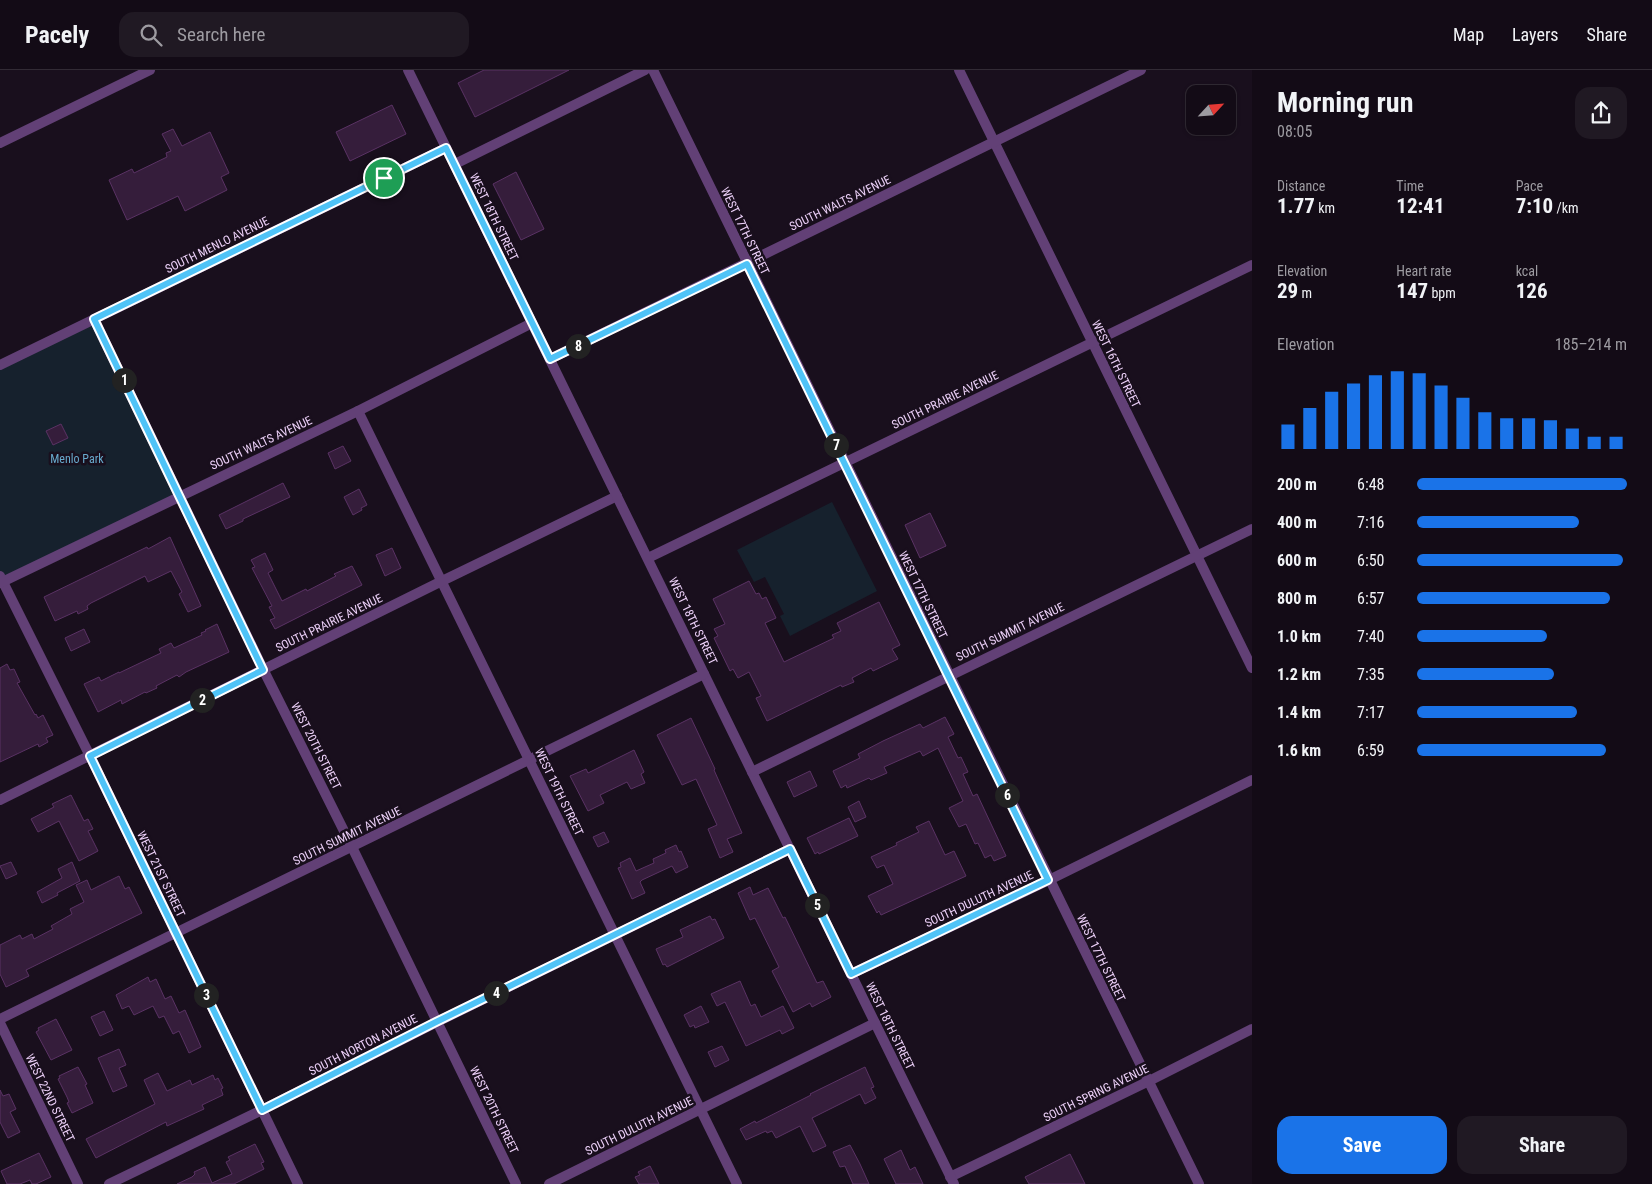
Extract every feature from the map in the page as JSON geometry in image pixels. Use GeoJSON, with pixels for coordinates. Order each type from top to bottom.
{"type":"FeatureCollection","features":[{"type":"Feature","properties":{"kind":"street"},"geometry":{"type":"LineString","coordinates":[[0,143],[150,70]]}},
{"type":"Feature","properties":{"kind":"street","name":"WEST 18TH STREET"},"geometry":{"type":"LineString","coordinates":[[408,70],[952,1180]]}},
{"type":"Feature","properties":{"kind":"street"},"geometry":{"type":"LineString","coordinates":[[454,164],[645,70]]}},
{"type":"Feature","properties":{"kind":"street","name":"WEST 17TH STREET"},"geometry":{"type":"LineString","coordinates":[[652,70],[1048,880],[1199,1184]]}},
{"type":"Feature","properties":{"kind":"street","name":"WEST 16TH STREET"},"geometry":{"type":"LineString","coordinates":[[959,70],[1252,668]]}},
{"type":"Feature","properties":{"kind":"street","name":"SOUTH WALTS AVENUE"},"geometry":{"type":"LineString","coordinates":[[550,359],[1141,70]]}},
{"type":"Feature","properties":{"kind":"street","name":"SOUTH MENLO AVENUE"},"geometry":{"type":"LineString","coordinates":[[0,365],[446,148]]}},
{"type":"Feature","properties":{"kind":"street","name":"SOUTH PRAIRIE AVENUE"},"geometry":{"type":"LineString","coordinates":[[648,558],[1252,265]]}},
{"type":"Feature","properties":{"kind":"street","name":"WEST 20TH STREET"},"geometry":{"type":"LineString","coordinates":[[94,319],[263,670],[352,847],[516,1184]]}},
{"type":"Feature","properties":{"kind":"street","name":"SOUTH WALTS AVENUE"},"geometry":{"type":"LineString","coordinates":[[1,580],[358,411],[532,323]]}},
{"type":"Feature","properties":{"kind":"street","name":"WEST 19TH STREET"},"geometry":{"type":"LineString","coordinates":[[358,411],[737,1184]]}},
{"type":"Feature","properties":{"kind":"street","name":"SOUTH PRAIRIE AVENUE"},"geometry":{"type":"LineString","coordinates":[[0,800],[617,496]]}},
{"type":"Feature","properties":{"kind":"street","name":"SOUTH SUMMIT AVENUE"},"geometry":{"type":"LineString","coordinates":[[752,772],[1252,529]]}},
{"type":"Feature","properties":{"kind":"street","name":"WEST 21ST STREET"},"geometry":{"type":"LineString","coordinates":[[1,580],[90,756],[298,1184]]}},
{"type":"Feature","properties":{"kind":"street","name":"SOUTH SUMMIT AVENUE"},"geometry":{"type":"LineString","coordinates":[[0,1019],[704,674]]}},
{"type":"Feature","properties":{"kind":"street","name":"SOUTH DULUTH AVENUE"},"geometry":{"type":"LineString","coordinates":[[851,974],[1252,780]]}},
{"type":"Feature","properties":{"kind":"street","name":"SOUTH NORTON AVENUE"},"geometry":{"type":"LineString","coordinates":[[109,1184],[790,849]]}},
{"type":"Feature","properties":{"kind":"street","name":"WEST 22ND STREET"},"geometry":{"type":"LineString","coordinates":[[0,1023],[78,1184]]}},
{"type":"Feature","properties":{"kind":"street","name":"SOUTH DULUTH AVENUE"},"geometry":{"type":"LineString","coordinates":[[549,1184],[875,1023]]}},
{"type":"Feature","properties":{"kind":"street","name":"SOUTH SPRING AVENUE"},"geometry":{"type":"LineString","coordinates":[[952,1180],[1252,1030]]}},
{"type":"Feature","properties":{"kind":"green space","name":"Menlo Park"},"geometry":{"type":"Polygon","coordinates":[[[94,319],[180,495],[3,581],[0,576],[0,365],[94,319]]]}},
{"type":"Feature","properties":{"kind":"green space"},"geometry":{"type":"Polygon","coordinates":[[[832,502],[877,591],[790,636],[780,616],[784,614],[765,577],[754,582],[737,550],[832,502]]]}},
{"type":"Feature","properties":{"kind":"building"},"geometry":{"type":"Polygon","coordinates":[[[484,70],[569,70],[475,117],[458,83],[484,70]]]}},
{"type":"Feature","properties":{"kind":"building"},"geometry":{"type":"Polygon","coordinates":[[[392,105],[406,134],[350,161],[336,132],[392,105]]]}},
{"type":"Feature","properties":{"kind":"building"},"geometry":{"type":"Polygon","coordinates":[[[173,129],[182,146],[210,132],[229,173],[221,177],[227,190],[185,211],[178,196],[127,220],[109,180],[132,169],[134,173],[167,157],[166,153],[171,151],[162,134],[173,129]]]}},
{"type":"Feature","properties":{"kind":"building"},"geometry":{"type":"Polygon","coordinates":[[[516,172],[544,229],[521,240],[493,184],[516,172]]]}},
{"type":"Feature","properties":{"kind":"building"},"geometry":{"type":"Polygon","coordinates":[[[61,424],[68,438],[53,445],[46,431],[61,424]]]}},
{"type":"Feature","properties":{"kind":"building"},"geometry":{"type":"Polygon","coordinates":[[[343,446],[351,461],[335,469],[328,453],[343,446]]]}},
{"type":"Feature","properties":{"kind":"building"},"geometry":{"type":"Polygon","coordinates":[[[283,483],[290,497],[226,529],[219,515],[283,483]]]}},
{"type":"Feature","properties":{"kind":"building"},"geometry":{"type":"Polygon","coordinates":[[[359,489],[367,505],[353,515],[344,497],[359,489]]]}},
{"type":"Feature","properties":{"kind":"building"},"geometry":{"type":"Polygon","coordinates":[[[930,513],[946,546],[920,558],[905,525],[930,513]]]}},
{"type":"Feature","properties":{"kind":"building"},"geometry":{"type":"Polygon","coordinates":[[[170,537],[201,606],[188,612],[179,594],[182,592],[171,571],[148,582],[145,576],[91,603],[87,606],[88,609],[78,614],[77,611],[55,621],[44,597],[170,537]]]}},
{"type":"Feature","properties":{"kind":"building"},"geometry":{"type":"Polygon","coordinates":[[[392,548],[401,568],[385,576],[376,555],[392,548]]]}},
{"type":"Feature","properties":{"kind":"building"},"geometry":{"type":"Polygon","coordinates":[[[265,553],[273,570],[268,573],[282,601],[306,589],[307,591],[336,576],[334,574],[352,566],[362,585],[275,629],[270,620],[275,618],[269,607],[272,606],[252,568],[255,567],[251,560],[265,553]]]}},
{"type":"Feature","properties":{"kind":"building"},"geometry":{"type":"Polygon","coordinates":[[[749,581],[756,594],[759,593],[762,599],[766,597],[776,618],[765,623],[784,662],[834,638],[832,635],[841,631],[837,623],[879,602],[900,645],[892,649],[898,659],[873,671],[871,668],[852,678],[854,682],[842,687],[841,685],[767,721],[756,698],[761,696],[749,672],[738,678],[733,669],[730,671],[714,638],[718,636],[714,629],[725,624],[713,599],[749,581]]]}},
{"type":"Feature","properties":{"kind":"building"},"geometry":{"type":"Polygon","coordinates":[[[217,624],[229,652],[179,677],[177,675],[156,686],[157,688],[122,704],[121,700],[98,712],[84,684],[99,677],[101,681],[119,673],[161,653],[159,649],[171,643],[174,648],[202,635],[201,633],[205,630],[217,624]]]}},
{"type":"Feature","properties":{"kind":"building"},"geometry":{"type":"Polygon","coordinates":[[[84,629],[90,642],[71,651],[65,638],[84,629]]]}},
{"type":"Feature","properties":{"kind":"building"},"geometry":{"type":"Polygon","coordinates":[[[7,664],[10,670],[14,669],[20,682],[17,683],[35,715],[38,718],[43,715],[53,735],[46,738],[48,742],[39,747],[38,744],[0,762],[0,668],[7,664]]]}},
{"type":"Feature","properties":{"kind":"building"},"geometry":{"type":"Polygon","coordinates":[[[945,717],[954,734],[948,737],[958,758],[961,757],[968,772],[963,774],[973,796],[977,794],[1006,856],[994,861],[991,855],[985,858],[978,843],[975,844],[966,824],[959,827],[949,808],[963,801],[938,748],[923,756],[920,751],[884,767],[887,773],[871,780],[869,778],[847,788],[846,785],[841,788],[833,771],[860,758],[858,754],[883,741],[920,724],[923,728],[945,717]]]}},
{"type":"Feature","properties":{"kind":"building"},"geometry":{"type":"Polygon","coordinates":[[[691,718],[742,833],[727,839],[733,852],[720,858],[708,829],[717,825],[696,779],[682,785],[657,735],[691,718]]]}},
{"type":"Feature","properties":{"kind":"building"},"geometry":{"type":"Polygon","coordinates":[[[634,750],[644,772],[641,774],[645,783],[631,789],[627,782],[600,795],[604,803],[588,811],[570,776],[586,769],[588,773],[634,750]]]}},
{"type":"Feature","properties":{"kind":"building"},"geometry":{"type":"Polygon","coordinates":[[[810,771],[817,786],[794,797],[787,782],[810,771]]]}},
{"type":"Feature","properties":{"kind":"building"},"geometry":{"type":"Polygon","coordinates":[[[71,795],[84,821],[88,819],[93,829],[88,831],[98,851],[79,861],[59,821],[38,832],[31,819],[54,807],[52,804],[71,795]]]}},
{"type":"Feature","properties":{"kind":"building"},"geometry":{"type":"Polygon","coordinates":[[[859,801],[866,817],[855,822],[848,807],[859,801]]]}},
{"type":"Feature","properties":{"kind":"building"},"geometry":{"type":"Polygon","coordinates":[[[849,818],[858,836],[819,854],[818,852],[815,854],[807,838],[849,818]]]}},
{"type":"Feature","properties":{"kind":"building"},"geometry":{"type":"Polygon","coordinates":[[[929,821],[945,855],[954,851],[966,876],[881,915],[879,911],[877,913],[868,896],[893,884],[884,865],[877,868],[871,857],[919,832],[916,827],[929,821]]]}},
{"type":"Feature","properties":{"kind":"building"},"geometry":{"type":"Polygon","coordinates":[[[604,832],[609,842],[598,847],[593,837],[604,832]]]}},
{"type":"Feature","properties":{"kind":"building"},"geometry":{"type":"Polygon","coordinates":[[[676,845],[679,852],[681,851],[688,867],[676,873],[672,866],[642,880],[640,882],[645,893],[632,899],[618,868],[621,867],[620,863],[630,858],[636,871],[654,863],[653,859],[666,853],[665,850],[676,845]]]}},
{"type":"Feature","properties":{"kind":"building"},"geometry":{"type":"Polygon","coordinates":[[[11,862],[17,874],[6,879],[0,866],[11,862]]]}},
{"type":"Feature","properties":{"kind":"building"},"geometry":{"type":"Polygon","coordinates":[[[72,862],[80,881],[42,903],[37,892],[62,878],[58,869],[72,862]]]}},
{"type":"Feature","properties":{"kind":"building"},"geometry":{"type":"Polygon","coordinates":[[[119,876],[125,889],[129,887],[142,913],[26,970],[29,976],[6,987],[0,974],[0,945],[20,935],[22,939],[32,934],[34,939],[53,929],[51,926],[72,914],[70,909],[84,902],[76,885],[87,880],[91,890],[119,876]]]}},
{"type":"Feature","properties":{"kind":"building"},"geometry":{"type":"Polygon","coordinates":[[[750,887],[753,895],[768,888],[783,918],[785,917],[817,983],[823,981],[831,997],[812,1007],[810,1003],[793,1012],[772,971],[779,967],[755,918],[750,920],[738,893],[750,887]]]}},
{"type":"Feature","properties":{"kind":"building"},"geometry":{"type":"Polygon","coordinates":[[[710,916],[712,920],[715,919],[724,938],[667,967],[665,964],[663,965],[656,949],[683,937],[680,930],[710,916]]]}},
{"type":"Feature","properties":{"kind":"building"},"geometry":{"type":"Polygon","coordinates":[[[148,977],[150,982],[156,979],[165,999],[171,996],[179,1013],[185,1010],[201,1047],[189,1053],[179,1031],[173,1034],[164,1016],[159,1018],[153,1006],[134,1015],[129,1006],[122,1009],[116,995],[148,977]]]}},
{"type":"Feature","properties":{"kind":"building"},"geometry":{"type":"Polygon","coordinates":[[[740,981],[751,1006],[755,1004],[761,1017],[783,1006],[794,1028],[782,1034],[780,1030],[746,1046],[725,1002],[717,1006],[711,994],[740,981]]]}},
{"type":"Feature","properties":{"kind":"building"},"geometry":{"type":"Polygon","coordinates":[[[701,1006],[709,1022],[695,1028],[694,1025],[690,1027],[684,1015],[701,1006]]]}},
{"type":"Feature","properties":{"kind":"building"},"geometry":{"type":"Polygon","coordinates":[[[104,1011],[113,1030],[100,1036],[91,1017],[104,1011]]]}},
{"type":"Feature","properties":{"kind":"building"},"geometry":{"type":"Polygon","coordinates":[[[56,1019],[72,1050],[51,1060],[36,1032],[39,1030],[38,1028],[56,1019]]]}},
{"type":"Feature","properties":{"kind":"building"},"geometry":{"type":"Polygon","coordinates":[[[722,1046],[729,1060],[715,1067],[708,1052],[722,1046]]]}},
{"type":"Feature","properties":{"kind":"building"},"geometry":{"type":"Polygon","coordinates":[[[119,1049],[126,1065],[119,1068],[127,1086],[113,1092],[98,1058],[119,1049]]]}},
{"type":"Feature","properties":{"kind":"building"},"geometry":{"type":"Polygon","coordinates":[[[78,1067],[87,1084],[85,1085],[93,1103],[72,1113],[58,1079],[60,1078],[59,1076],[78,1067]]]}},
{"type":"Feature","properties":{"kind":"building"},"geometry":{"type":"Polygon","coordinates":[[[865,1067],[874,1087],[871,1088],[876,1098],[865,1104],[860,1094],[812,1118],[826,1146],[813,1152],[800,1126],[776,1138],[772,1131],[767,1133],[766,1131],[746,1140],[740,1129],[755,1121],[756,1123],[865,1067]]]}},
{"type":"Feature","properties":{"kind":"building"},"geometry":{"type":"Polygon","coordinates":[[[158,1073],[167,1091],[190,1080],[192,1085],[213,1075],[215,1080],[218,1078],[223,1088],[221,1089],[223,1095],[202,1105],[204,1109],[167,1126],[166,1122],[96,1158],[86,1139],[155,1104],[144,1080],[158,1073]]]}},
{"type":"Feature","properties":{"kind":"building"},"geometry":{"type":"Polygon","coordinates":[[[0,1090],[3,1096],[9,1094],[16,1109],[10,1112],[20,1132],[8,1138],[0,1122],[0,1090]]]}},
{"type":"Feature","properties":{"kind":"building"},"geometry":{"type":"Polygon","coordinates":[[[255,1144],[264,1162],[261,1163],[264,1169],[234,1184],[177,1184],[192,1177],[195,1174],[194,1172],[205,1167],[212,1183],[232,1174],[226,1162],[230,1160],[228,1157],[255,1144]]]}},
{"type":"Feature","properties":{"kind":"building"},"geometry":{"type":"Polygon","coordinates":[[[850,1145],[869,1184],[853,1184],[845,1166],[840,1167],[833,1152],[850,1145]]]}},
{"type":"Feature","properties":{"kind":"building"},"geometry":{"type":"Polygon","coordinates":[[[901,1150],[910,1170],[915,1167],[923,1184],[896,1184],[884,1159],[901,1150]]]}},
{"type":"Feature","properties":{"kind":"building"},"geometry":{"type":"Polygon","coordinates":[[[39,1153],[51,1177],[36,1184],[32,1184],[30,1180],[20,1184],[7,1184],[1,1171],[39,1153]]]}},
{"type":"Feature","properties":{"kind":"building"},"geometry":{"type":"Polygon","coordinates":[[[1070,1154],[1085,1184],[1029,1184],[1025,1177],[1070,1154]]]}},
{"type":"Feature","properties":{"kind":"building"},"geometry":{"type":"Polygon","coordinates":[[[650,1166],[659,1184],[639,1184],[635,1177],[640,1175],[638,1172],[650,1166]]]}},
{"type":"Feature","properties":{"kind":"route"},"geometry":{"type":"LineString","coordinates":[[446,148],[550,359],[747,264],[1048,880],[851,974],[790,849],[436,1022],[262,1110],[90,756],[263,670],[94,319],[384,178],[446,148]]}}]}
